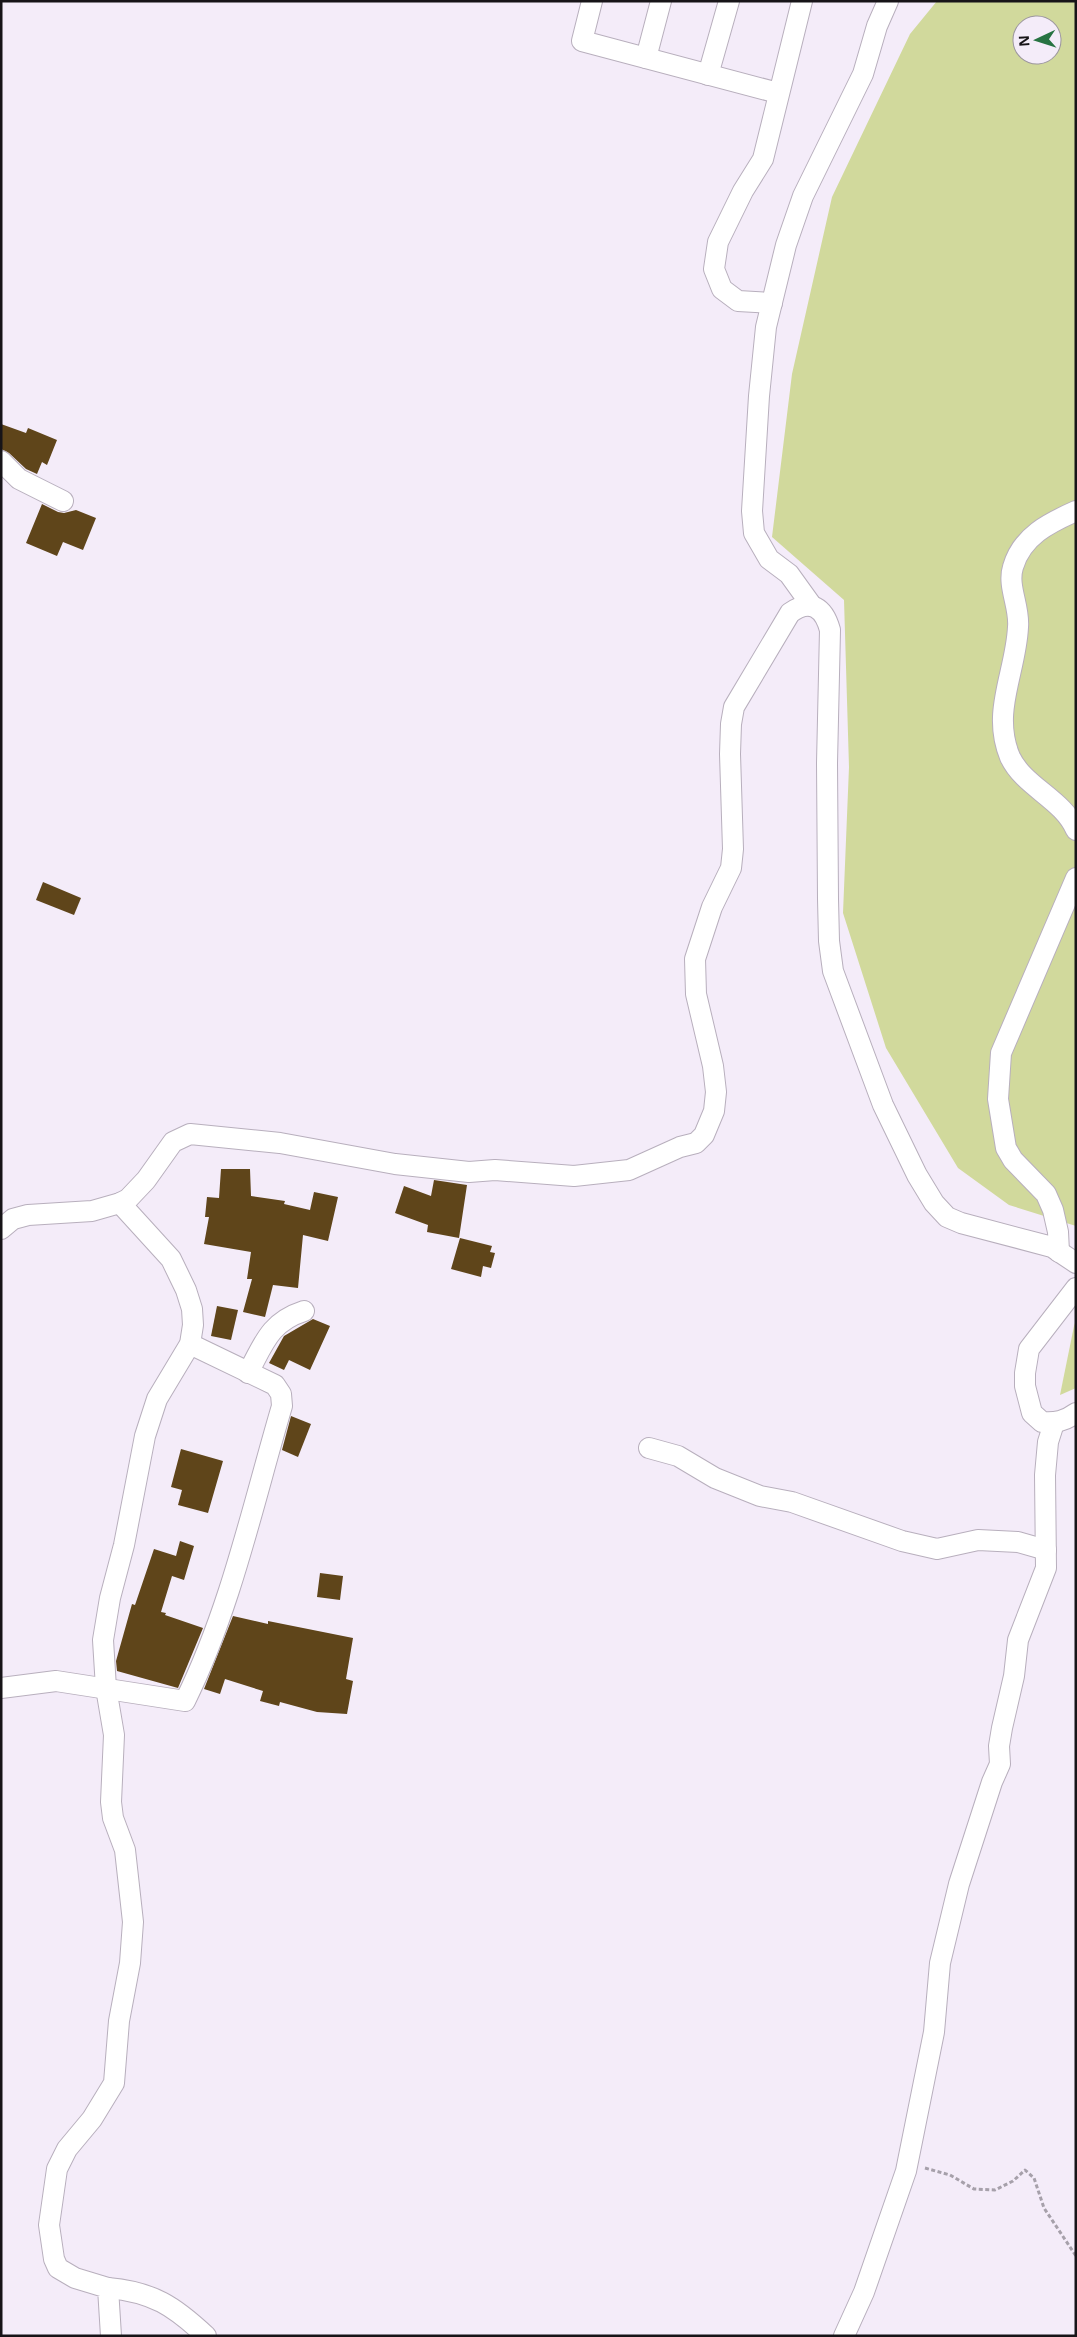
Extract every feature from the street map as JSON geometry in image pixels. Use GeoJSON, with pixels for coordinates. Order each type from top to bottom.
{"type":"FeatureCollection","features":[{"type":"Feature","properties":{"kind":"street"},"geometry":{"type":"LineString","coordinates":[[592,1],[582,41],[778,93]]}},
{"type":"Feature","properties":{"kind":"street"},"geometry":{"type":"LineString","coordinates":[[646,58],[661,1]]}},
{"type":"Feature","properties":{"kind":"street"},"geometry":{"type":"LineString","coordinates":[[708,74],[729,1]]}},
{"type":"Feature","properties":{"kind":"street"},"geometry":{"type":"LineString","coordinates":[[772,303],[738,301],[722,289],[714,270],[718,242],[743,191],[763,159],[802,1]]}},
{"type":"Feature","properties":{"kind":"street"},"geometry":{"type":"LineString","coordinates":[[812,606],[788,574],[769,559],[754,533],[752,511],[759,396],[766,327],[786,245],[803,196],[863,74],[877,26],[888,1]]}},
{"type":"Feature","properties":{"kind":"street"},"geometry":{"type":"LineString","coordinates":[[1,461],[19,479],[63,501]]}},
{"type":"Feature","properties":{"kind":"street"},"geometry":{"type":"LineString","coordinates":[[1076,511],[1035,532],[1021,551],[1012,568],[1018,626],[1003,704],[1002,729],[1011,759],[1019,770],[1065,814],[1076,830]]}},
{"type":"Feature","properties":{"kind":"street"},"geometry":{"type":"LineString","coordinates":[[1,1229],[13,1219],[28,1215],[92,1211],[128,1199],[146,1180],[174,1142],[190,1134],[280,1144],[395,1164],[469,1172],[495,1170],[574,1176],[629,1170],[680,1147],[696,1143],[704,1135],[714,1111],[716,1092],[713,1066],[696,994],[694,959],[712,907],[731,868],[733,849],[730,754],[731,724],[734,707],[790,613],[799,607],[812,606],[819,609],[827,618],[830,630],[827,763],[829,941],[833,971],[847,1013],[883,1105],[916,1175],[934,1203],[947,1217],[961,1223],[1052,1247],[1076,1263]]}},
{"type":"Feature","properties":{"kind":"street"},"geometry":{"type":"LineString","coordinates":[[1059,1252],[1055,1217],[1046,1194],[1012,1160],[1006,1148],[998,1099],[1002,1053],[1076,878]]}},
{"type":"Feature","properties":{"kind":"street"},"geometry":{"type":"LineString","coordinates":[[120,1203],[171,1259],[192,1310],[194,1325],[190,1344],[157,1399],[145,1436],[124,1545],[110,1598],[103,1640],[106,1688],[114,1735],[111,1802],[113,1818],[125,1850],[133,1922],[130,1963],[121,2012],[114,2083],[105,2101],[66,2149],[57,2169],[49,2225],[54,2259],[58,2268],[76,2278],[108,2288],[127,2290],[158,2300],[182,2314],[206,2336]]}},
{"type":"Feature","properties":{"kind":"street"},"geometry":{"type":"LineString","coordinates":[[1076,1288],[1029,1349],[1025,1373],[1025,1386],[1032,1413],[1042,1422],[1066,1419],[1076,1413]]}},
{"type":"Feature","properties":{"kind":"street"},"geometry":{"type":"LineString","coordinates":[[248,1373],[270,1331],[280,1322],[304,1311]]}},
{"type":"Feature","properties":{"kind":"street"},"geometry":{"type":"LineString","coordinates":[[1,1688],[56,1681],[185,1701],[202,1667],[235,1568],[282,1406],[281,1394],[275,1385],[190,1344]]}},
{"type":"Feature","properties":{"kind":"street"},"geometry":{"type":"LineString","coordinates":[[844,2336],[872,2270],[908,2163],[934,2032],[940,1963],[960,1884],[992,1782],[1000,1764],[1001,1737],[1014,1676],[1018,1640],[1046,1568],[1045,1475],[1048,1442],[1054,1422]]}},
{"type":"Feature","properties":{"kind":"street"},"geometry":{"type":"LineString","coordinates":[[649,1448],[678,1456],[715,1478],[760,1496],[792,1502],[902,1541],[937,1549],[978,1540],[1018,1542],[1046,1550]]}},
{"type":"Feature","properties":{"kind":"street"},"geometry":{"type":"LineString","coordinates":[[108,2288],[111,2336]]}},
{"type":"Feature","properties":{"kind":"path"},"geometry":{"type":"LineString","coordinates":[[908,2163],[950,2175],[974,2189],[995,2190],[1013,2180],[1025,2170],[1034,2178],[1044,2208],[1076,2256]]}},
{"type":"Feature","properties":{"kind":"green space"},"geometry":{"type":"Polygon","coordinates":[[[937,1],[1076,1],[1076,1226],[1009,1205],[958,1168],[886,1048],[843,913],[849,767],[844,600],[772,537],[792,374],[832,197],[910,34],[937,1]]]}},
{"type":"Feature","properties":{"kind":"green space"},"geometry":{"type":"Polygon","coordinates":[[[1076,1320],[1076,1388],[1060,1395],[1074,1326],[1076,1320]]]}},
{"type":"Feature","properties":{"kind":"building"},"geometry":{"type":"Polygon","coordinates":[[[1,424],[26,433],[28,428],[57,440],[47,465],[42,462],[37,474],[26,469],[9,453],[1,449],[1,424]]]}},
{"type":"Feature","properties":{"kind":"building"},"geometry":{"type":"Polygon","coordinates":[[[42,504],[58,512],[64,513],[76,510],[96,518],[83,550],[63,542],[57,556],[26,543],[42,504]]]}},
{"type":"Feature","properties":{"kind":"building"},"geometry":{"type":"Polygon","coordinates":[[[43,882],[81,898],[74,915],[36,900],[43,882]]]}},
{"type":"Feature","properties":{"kind":"building"},"geometry":{"type":"Polygon","coordinates":[[[221,1169],[250,1169],[251,1196],[285,1201],[284,1204],[310,1210],[314,1192],[338,1197],[328,1241],[303,1235],[298,1288],[273,1285],[265,1317],[243,1312],[252,1279],[247,1279],[251,1252],[204,1244],[209,1217],[205,1217],[207,1197],[219,1198],[221,1169]]]}},
{"type":"Feature","properties":{"kind":"building"},"geometry":{"type":"Polygon","coordinates":[[[434,1180],[467,1185],[459,1238],[427,1232],[428,1225],[395,1213],[404,1186],[431,1196],[434,1180]]]}},
{"type":"Feature","properties":{"kind":"building"},"geometry":{"type":"Polygon","coordinates":[[[460,1238],[492,1246],[490,1252],[495,1253],[491,1268],[483,1266],[481,1277],[451,1269],[460,1238]]]}},
{"type":"Feature","properties":{"kind":"building"},"geometry":{"type":"Polygon","coordinates":[[[217,1306],[238,1310],[231,1340],[211,1336],[217,1306]]]}},
{"type":"Feature","properties":{"kind":"building"},"geometry":{"type":"Polygon","coordinates":[[[313,1319],[330,1326],[310,1370],[289,1360],[284,1370],[269,1363],[284,1336],[313,1319]]]}},
{"type":"Feature","properties":{"kind":"building"},"geometry":{"type":"Polygon","coordinates":[[[291,1416],[311,1424],[298,1457],[282,1450],[291,1416]]]}},
{"type":"Feature","properties":{"kind":"building"},"geometry":{"type":"Polygon","coordinates":[[[181,1449],[223,1461],[208,1513],[178,1505],[182,1490],[171,1487],[181,1449]]]}},
{"type":"Feature","properties":{"kind":"building"},"geometry":{"type":"Polygon","coordinates":[[[180,1541],[194,1546],[184,1580],[172,1576],[161,1612],[203,1628],[178,1688],[117,1671],[116,1661],[132,1604],[135,1605],[154,1549],[176,1556],[180,1541]]]}},
{"type":"Feature","properties":{"kind":"building"},"geometry":{"type":"Polygon","coordinates":[[[320,1573],[343,1576],[340,1600],[317,1597],[320,1573]]]}},
{"type":"Feature","properties":{"kind":"building"},"geometry":{"type":"Polygon","coordinates":[[[233,1616],[268,1624],[268,1621],[353,1638],[346,1679],[353,1681],[347,1714],[317,1712],[280,1702],[279,1706],[260,1701],[263,1691],[225,1679],[220,1694],[204,1689],[233,1616]]]}}]}
